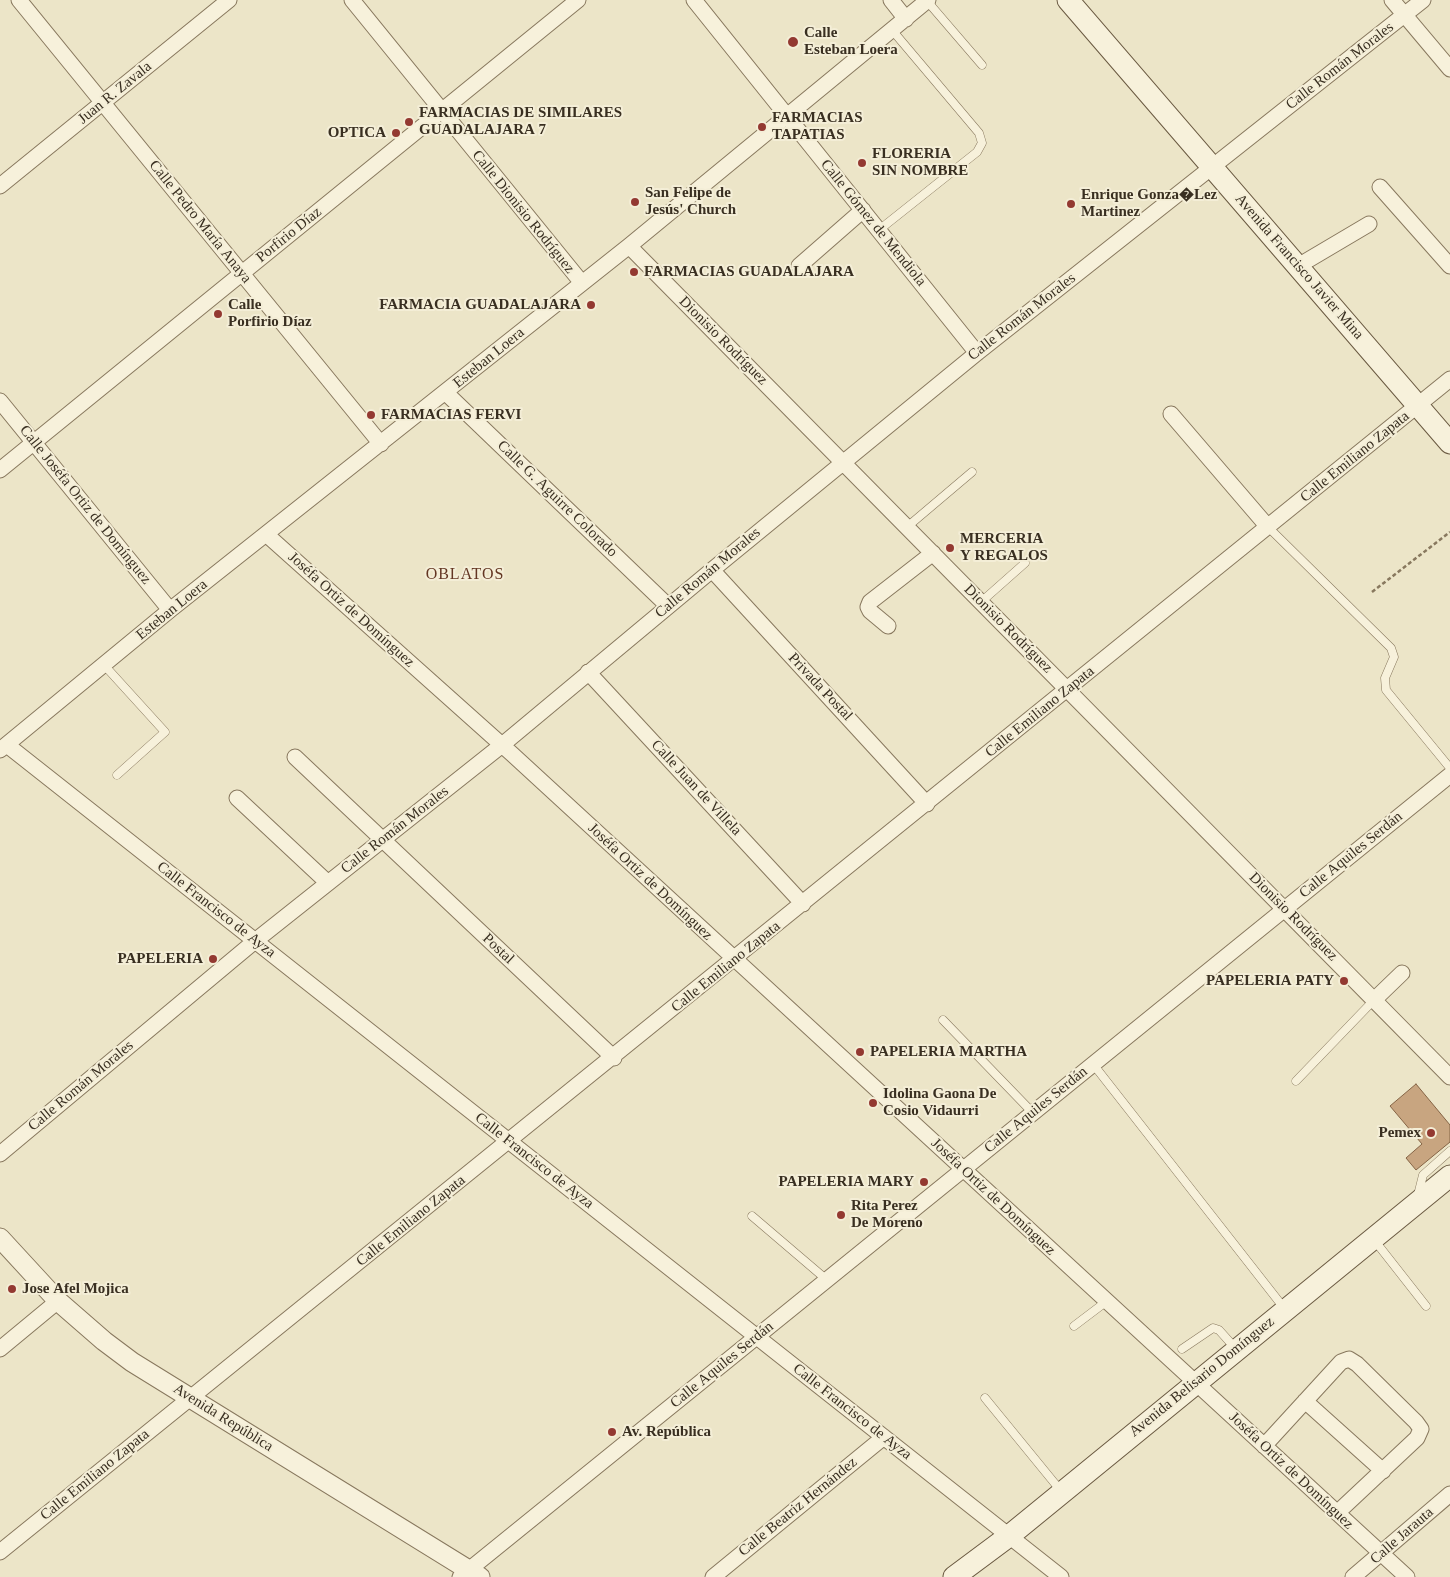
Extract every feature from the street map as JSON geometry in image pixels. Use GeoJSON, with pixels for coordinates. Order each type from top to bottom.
{"type":"FeatureCollection","features":[{"type":"Feature","properties":{"kind":"main road","name":"Avenida Francisco Javier Mina"},"geometry":{"type":"LineString","coordinates":[[1068,0],[1450,443]]}},
{"type":"Feature","properties":{"kind":"main road","name":"Avenida Belisario Domínguez"},"geometry":{"type":"LineString","coordinates":[[954,1577],[1009,1536],[1061,1491],[1450,1176]]}},
{"type":"Feature","properties":{"kind":"street","name":"Calle Pedro María Anaya"},"geometry":{"type":"LineString","coordinates":[[19,0],[381,444]]}},
{"type":"Feature","properties":{"kind":"street","name":"Juan R. Zavala"},"geometry":{"type":"LineString","coordinates":[[0,186],[229,0]]}},
{"type":"Feature","properties":{"kind":"street","name":"Calle Dionisio Rodríguez"},"geometry":{"type":"LineString","coordinates":[[352,0],[582,284]]}},
{"type":"Feature","properties":{"kind":"street","name":"Porfirio Díaz"},"geometry":{"type":"LineString","coordinates":[[0,470],[443,112],[578,0]]}},
{"type":"Feature","properties":{"kind":"street","name":"Calle Gómez de Mendiola"},"geometry":{"type":"LineString","coordinates":[[694,0],[977,353]]}},
{"type":"Feature","properties":{"kind":"street"},"geometry":{"type":"LineString","coordinates":[[891,0],[906,19]]}},
{"type":"Feature","properties":{"kind":"street"},"geometry":{"type":"LineString","coordinates":[[1392,0],[1450,69]]}},
{"type":"Feature","properties":{"kind":"street","name":"Calle Román Morales"},"geometry":{"type":"LineString","coordinates":[[0,1154],[255,941],[502,745],[588,672],[977,353],[1423,0]]}},
{"type":"Feature","properties":{"kind":"street","name":"Esteban Loera"},"geometry":{"type":"LineString","coordinates":[[3,748],[105,666],[170,610],[582,284],[787,114],[928,1]]}},
{"type":"Feature","properties":{"kind":"street"},"geometry":{"type":"LineString","coordinates":[[1380,187],[1450,266]]}},
{"type":"Feature","properties":{"kind":"street"},"geometry":{"type":"LineString","coordinates":[[799,266],[863,210]]}},
{"type":"Feature","properties":{"kind":"street"},"geometry":{"type":"LineString","coordinates":[[1298,266],[1369,224]]}},
{"type":"Feature","properties":{"kind":"street","name":"Dionisio Rodríguez"},"geometry":{"type":"LineString","coordinates":[[629,246],[1450,1077]]}},
{"type":"Feature","properties":{"kind":"street","name":"Calle Emiliano Zapata"},"geometry":{"type":"LineString","coordinates":[[0,1552],[928,804],[1450,379]]}},
{"type":"Feature","properties":{"kind":"street","name":"Calle G. Aguirre Colorado"},"geometry":{"type":"LineString","coordinates":[[445,392],[668,606]]}},
{"type":"Feature","properties":{"kind":"street","name":"Calle Joséfa Ortiz de Domínguez"},"geometry":{"type":"LineString","coordinates":[[0,401],[170,610]]}},
{"type":"Feature","properties":{"kind":"street"},"geometry":{"type":"LineString","coordinates":[[1171,414],[1268,527]]}},
{"type":"Feature","properties":{"kind":"street","name":"Joséfa Ortiz de Domínguez"},"geometry":{"type":"LineString","coordinates":[[267,534],[502,745],[1407,1577]]}},
{"type":"Feature","properties":{"kind":"street"},"geometry":{"type":"LineString","coordinates":[[888,626],[870,611],[868,607],[870,602],[933,553]]}},
{"type":"Feature","properties":{"kind":"street","name":"Privada Postal"},"geometry":{"type":"LineString","coordinates":[[712,570],[928,804]]}},
{"type":"Feature","properties":{"kind":"street","name":"Calle Juan de Villela"},"geometry":{"type":"LineString","coordinates":[[588,672],[803,904]]}},
{"type":"Feature","properties":{"kind":"street","name":"Calle Francisco de Ayza"},"geometry":{"type":"LineString","coordinates":[[3,748],[255,941],[1061,1577]]}},
{"type":"Feature","properties":{"kind":"street","name":"Postal"},"geometry":{"type":"LineString","coordinates":[[295,757],[614,1058]]}},
{"type":"Feature","properties":{"kind":"street","name":"Calle Aquiles Serdán"},"geometry":{"type":"LineString","coordinates":[[469,1575],[963,1169],[1450,775]]}},
{"type":"Feature","properties":{"kind":"street"},"geometry":{"type":"LineString","coordinates":[[237,798],[328,883]]}},
{"type":"Feature","properties":{"kind":"street"},"geometry":{"type":"LineString","coordinates":[[1374,1000],[1402,973]]}},
{"type":"Feature","properties":{"kind":"street","name":"Avenida República"},"geometry":{"type":"LineString","coordinates":[[0,1238],[58,1301],[104,1341],[469,1575]]}},
{"type":"Feature","properties":{"kind":"street"},"geometry":{"type":"LineString","coordinates":[[0,1349],[58,1301]]}},
{"type":"Feature","properties":{"kind":"street"},"geometry":{"type":"LineString","coordinates":[[1264,1446],[1341,1362],[1349,1359],[1357,1364],[1421,1429],[1417,1438],[1337,1513]]}},
{"type":"Feature","properties":{"kind":"street"},"geometry":{"type":"LineString","coordinates":[[1305,1401],[1383,1471]]}},
{"type":"Feature","properties":{"kind":"street","name":"Calle Beatriz Hernández"},"geometry":{"type":"LineString","coordinates":[[712,1577],[884,1437]]}},
{"type":"Feature","properties":{"kind":"street","name":"Calle Jarauta"},"geometry":{"type":"LineString","coordinates":[[1353,1577],[1450,1494]]}},
{"type":"Feature","properties":{"kind":"lane"},"geometry":{"type":"LineString","coordinates":[[928,1],[982,65]]}},
{"type":"Feature","properties":{"kind":"lane"},"geometry":{"type":"LineString","coordinates":[[879,230],[977,152],[982,143],[979,134],[892,30]]}},
{"type":"Feature","properties":{"kind":"lane"},"geometry":{"type":"LineString","coordinates":[[908,528],[972,472]]}},
{"type":"Feature","properties":{"kind":"lane"},"geometry":{"type":"LineString","coordinates":[[1268,527],[1391,648],[1394,657],[1384,682],[1386,690],[1450,768]]}},
{"type":"Feature","properties":{"kind":"lane"},"geometry":{"type":"LineString","coordinates":[[981,602],[1025,563]]}},
{"type":"Feature","properties":{"kind":"lane"},"geometry":{"type":"LineString","coordinates":[[105,666],[165,732],[117,775]]}},
{"type":"Feature","properties":{"kind":"lane"},"geometry":{"type":"LineString","coordinates":[[1296,1081],[1374,1000]]}},
{"type":"Feature","properties":{"kind":"lane"},"geometry":{"type":"LineString","coordinates":[[943,1020],[1033,1113]]}},
{"type":"Feature","properties":{"kind":"lane"},"geometry":{"type":"LineString","coordinates":[[1093,1064],[1285,1310]]}},
{"type":"Feature","properties":{"kind":"lane"},"geometry":{"type":"LineString","coordinates":[[1418,1202],[1423,1175],[1450,1151]]}},
{"type":"Feature","properties":{"kind":"lane"},"geometry":{"type":"LineString","coordinates":[[752,1216],[827,1280]]}},
{"type":"Feature","properties":{"kind":"lane"},"geometry":{"type":"LineString","coordinates":[[1373,1238],[1426,1306]]}},
{"type":"Feature","properties":{"kind":"lane"},"geometry":{"type":"LineString","coordinates":[[1074,1326],[1107,1302]]}},
{"type":"Feature","properties":{"kind":"lane"},"geometry":{"type":"LineString","coordinates":[[1182,1349],[1213,1328],[1219,1330],[1236,1349]]}},
{"type":"Feature","properties":{"kind":"lane"},"geometry":{"type":"LineString","coordinates":[[985,1398],[1061,1491]]}},
{"type":"Feature","properties":{"kind":"path"},"geometry":{"type":"LineString","coordinates":[[1372,592],[1450,532]]}},
{"type":"Feature","properties":{"kind":"building","name":"Pemex"},"geometry":{"type":"Polygon","coordinates":[[[1416,1084],[1450,1125],[1450,1142],[1416,1170],[1406,1158],[1422,1144],[1390,1106],[1416,1084]]]}},
{"type":"Feature","properties":{"kind":"place","name":"Calle Esteban Loera"},"geometry":{"type":"Point","coordinates":[793,42]}},
{"type":"Feature","properties":{"kind":"place","name":"FARMACIAS DE SIMILARES GUADALAJARA 7"},"geometry":{"type":"Point","coordinates":[409,122]}},
{"type":"Feature","properties":{"kind":"place","name":"FARMACIAS TAPATIAS"},"geometry":{"type":"Point","coordinates":[762,127]}},
{"type":"Feature","properties":{"kind":"place","name":"OPTICA"},"geometry":{"type":"Point","coordinates":[396,133]}},
{"type":"Feature","properties":{"kind":"place","name":"FLORERIA SIN NOMBRE"},"geometry":{"type":"Point","coordinates":[862,163]}},
{"type":"Feature","properties":{"kind":"place","name":"San Felipe de Jesús' Church"},"geometry":{"type":"Point","coordinates":[635,202]}},
{"type":"Feature","properties":{"kind":"place","name":"Enrique Gonza�Lez Martinez"},"geometry":{"type":"Point","coordinates":[1071,204]}},
{"type":"Feature","properties":{"kind":"place","name":"FARMACIAS GUADALAJARA"},"geometry":{"type":"Point","coordinates":[634,272]}},
{"type":"Feature","properties":{"kind":"place","name":"FARMACIA GUADALAJARA"},"geometry":{"type":"Point","coordinates":[591,305]}},
{"type":"Feature","properties":{"kind":"place","name":"Calle Porfirio Díaz"},"geometry":{"type":"Point","coordinates":[218,314]}},
{"type":"Feature","properties":{"kind":"place","name":"FARMACIAS FERVI"},"geometry":{"type":"Point","coordinates":[371,415]}},
{"type":"Feature","properties":{"kind":"place","name":"MERCERIA Y REGALOS"},"geometry":{"type":"Point","coordinates":[950,548]}},
{"type":"Feature","properties":{"kind":"place","name":"PAPELERIA"},"geometry":{"type":"Point","coordinates":[213,959]}},
{"type":"Feature","properties":{"kind":"place","name":"PAPELERIA PATY"},"geometry":{"type":"Point","coordinates":[1344,981]}},
{"type":"Feature","properties":{"kind":"place","name":"PAPELERIA MARTHA"},"geometry":{"type":"Point","coordinates":[860,1052]}},
{"type":"Feature","properties":{"kind":"place","name":"Idolina Gaona De Cosio Vidaurri"},"geometry":{"type":"Point","coordinates":[873,1103]}},
{"type":"Feature","properties":{"kind":"place","name":"Pemex"},"geometry":{"type":"Point","coordinates":[1431,1133]}},
{"type":"Feature","properties":{"kind":"place","name":"PAPELERIA MARY"},"geometry":{"type":"Point","coordinates":[924,1182]}},
{"type":"Feature","properties":{"kind":"place","name":"Rita Perez De Moreno"},"geometry":{"type":"Point","coordinates":[841,1215]}},
{"type":"Feature","properties":{"kind":"place","name":"Jose Afel Mojica"},"geometry":{"type":"Point","coordinates":[12,1289]}},
{"type":"Feature","properties":{"kind":"place","name":"Av. República"},"geometry":{"type":"Point","coordinates":[612,1432]}},
{"type":"Feature","properties":{"kind":"district","name":"OBLATOS"},"geometry":{"type":"Point","coordinates":[465,575]}}]}
